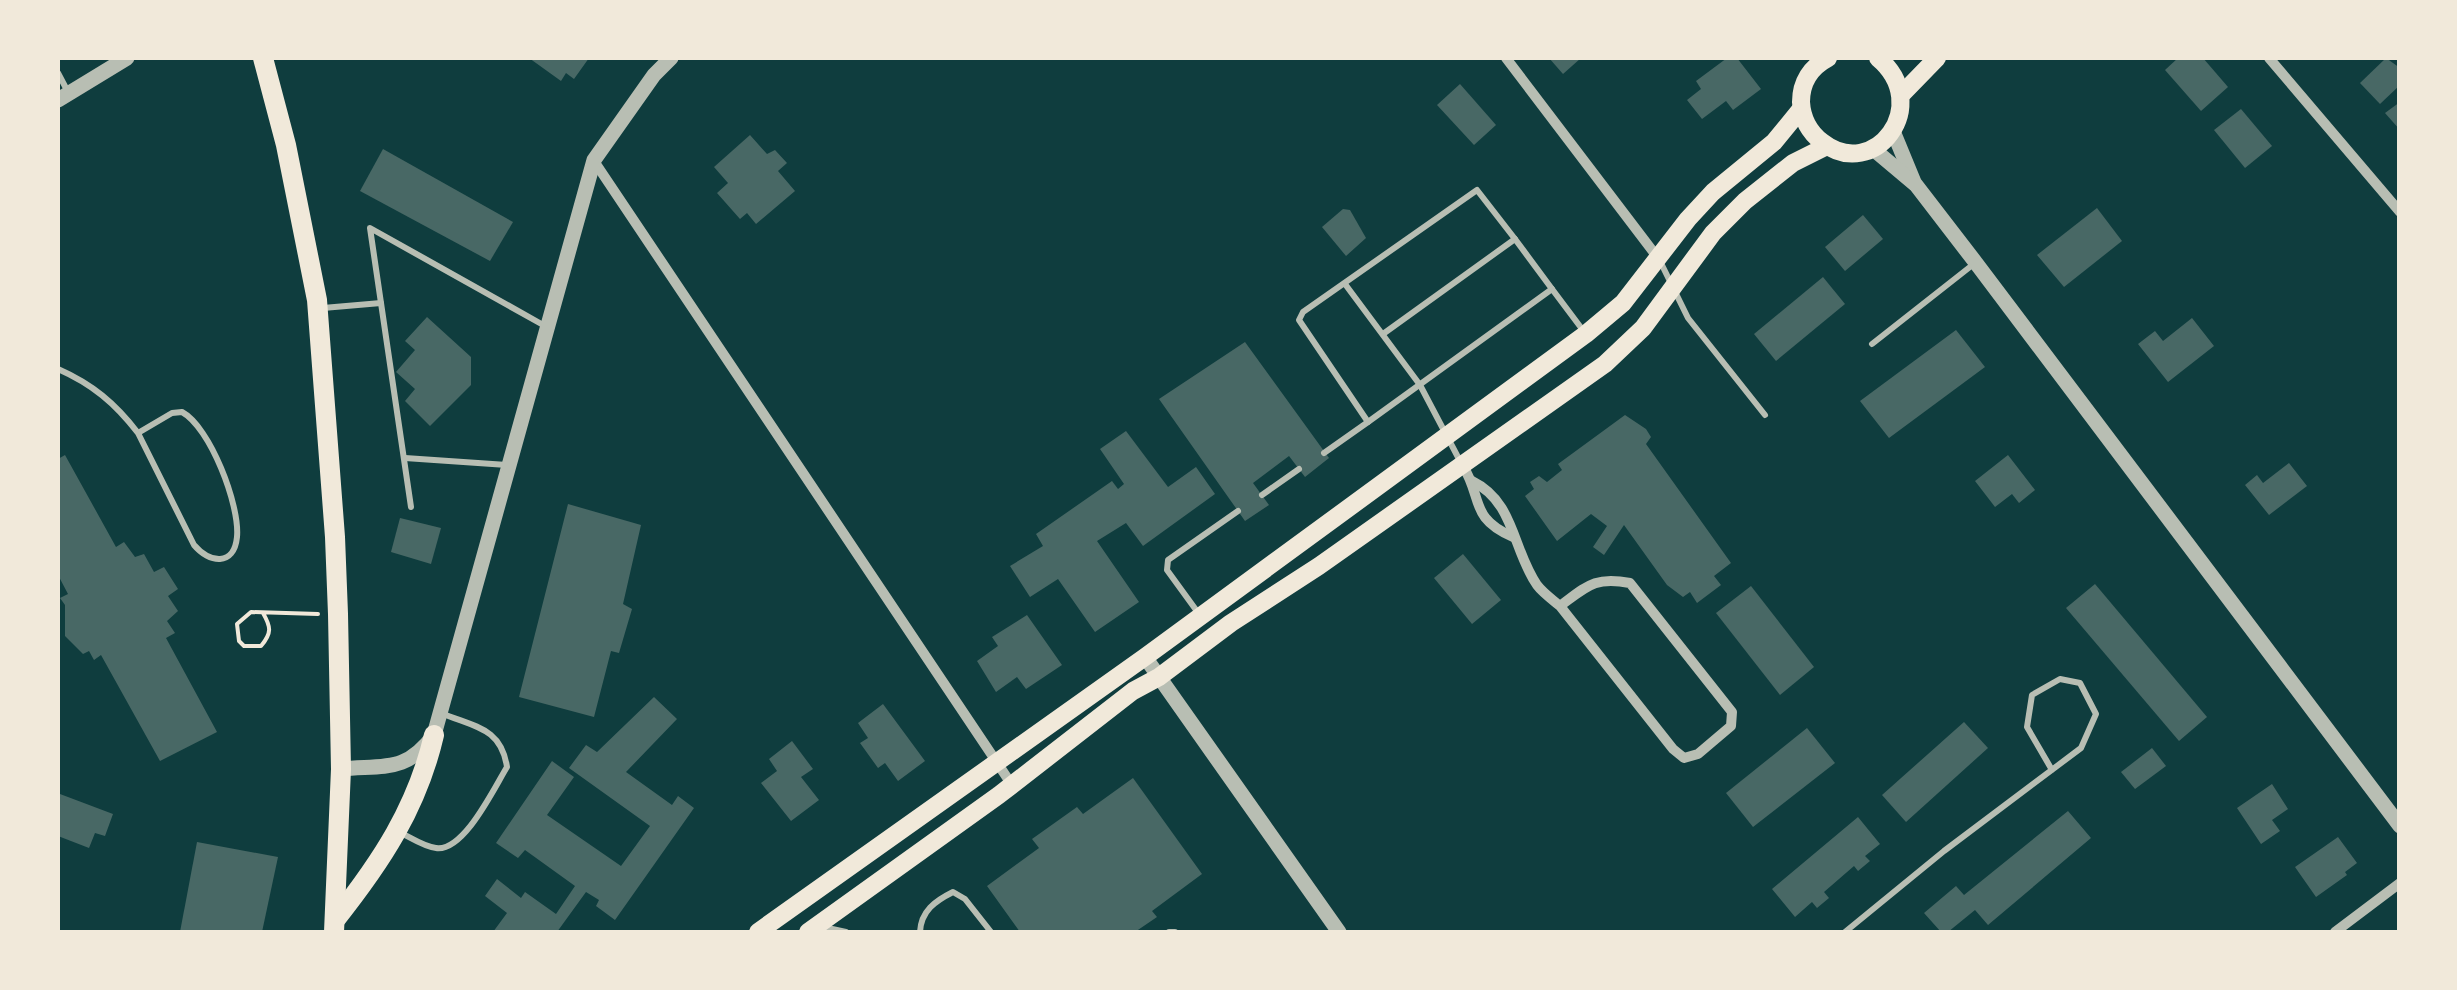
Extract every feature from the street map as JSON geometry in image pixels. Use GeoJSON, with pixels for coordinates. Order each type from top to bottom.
{"type":"FeatureCollection","features":[{"type":"Feature","properties":{"kind":"highway"},"geometry":{"type":"LineString","coordinates":[[263,58],[286,145],[317,308],[338,614],[342,770],[335,926]]}},
{"type":"Feature","properties":{"kind":"highway"},"geometry":{"type":"LineString","coordinates":[[335,926],[398,832],[424,778],[434,735]]}},
{"type":"Feature","properties":{"kind":"main road"},"geometry":{"type":"LineString","coordinates":[[1828,58],[1805,66],[1801,109],[1813,134],[1827,146],[1847,152],[1872,148],[1893,131],[1900,118],[1901,95],[1896,77],[1878,58]]}},
{"type":"Feature","properties":{"kind":"main road"},"geometry":{"type":"LineString","coordinates":[[1901,95],[1937,58]]}},
{"type":"Feature","properties":{"kind":"main road"},"geometry":{"type":"LineString","coordinates":[[758,932],[1586,334],[1623,303],[1713,192],[1774,142],[1801,109]]}},
{"type":"Feature","properties":{"kind":"main road"},"geometry":{"type":"LineString","coordinates":[[812,929],[1231,622],[1467,474],[1605,364],[1643,328],[1714,233],[1745,201],[1793,163],[1827,146]]}},
{"type":"Feature","properties":{"kind":"street"},"geometry":{"type":"LineString","coordinates":[[63,96],[126,58]]}},
{"type":"Feature","properties":{"kind":"street"},"geometry":{"type":"LineString","coordinates":[[342,770],[409,761],[420,754],[434,735],[594,160],[654,74],[671,58]]}},
{"type":"Feature","properties":{"kind":"street"},"geometry":{"type":"LineString","coordinates":[[1506,58],[1658,258]]}},
{"type":"Feature","properties":{"kind":"street"},"geometry":{"type":"LineString","coordinates":[[2269,58],[2400,212]]}},
{"type":"Feature","properties":{"kind":"street"},"geometry":{"type":"LineString","coordinates":[[1893,131],[1916,185]]}},
{"type":"Feature","properties":{"kind":"street"},"geometry":{"type":"LineString","coordinates":[[1872,148],[1916,185],[2400,826]]}},
{"type":"Feature","properties":{"kind":"street"},"geometry":{"type":"LineString","coordinates":[[594,160],[1012,784]]}},
{"type":"Feature","properties":{"kind":"street"},"geometry":{"type":"LineString","coordinates":[[1467,474],[1474,499],[1494,528],[1513,537]]}},
{"type":"Feature","properties":{"kind":"street"},"geometry":{"type":"LineString","coordinates":[[1467,474],[1490,490],[1510,518],[1513,537],[1538,586],[1560,606],[1673,749],[1684,758],[1698,754],[1731,726],[1732,712],[1630,582],[1606,578],[1588,585],[1560,606]]}},
{"type":"Feature","properties":{"kind":"street"},"geometry":{"type":"LineString","coordinates":[[1145,656],[1339,932]]}},
{"type":"Feature","properties":{"kind":"street"},"geometry":{"type":"LineString","coordinates":[[2335,932],[2400,884]]}},
{"type":"Feature","properties":{"kind":"lane"},"geometry":{"type":"LineString","coordinates":[[58,74],[63,96]]}},
{"type":"Feature","properties":{"kind":"lane"},"geometry":{"type":"LineString","coordinates":[[1368,422],[1299,320],[1303,312],[1477,190],[1586,334]]}},
{"type":"Feature","properties":{"kind":"lane"},"geometry":{"type":"LineString","coordinates":[[411,506],[370,228],[546,326]]}},
{"type":"Feature","properties":{"kind":"lane"},"geometry":{"type":"LineString","coordinates":[[1383,334],[1515,239]]}},
{"type":"Feature","properties":{"kind":"lane"},"geometry":{"type":"LineString","coordinates":[[1658,258],[1688,318],[1765,415]]}},
{"type":"Feature","properties":{"kind":"lane"},"geometry":{"type":"LineString","coordinates":[[1872,344],[1976,263]]}},
{"type":"Feature","properties":{"kind":"lane"},"geometry":{"type":"LineString","coordinates":[[1345,284],[1420,385],[1467,474]]}},
{"type":"Feature","properties":{"kind":"lane"},"geometry":{"type":"LineString","coordinates":[[1324,452],[1552,289]]}},
{"type":"Feature","properties":{"kind":"lane"},"geometry":{"type":"LineString","coordinates":[[317,308],[381,303]]}},
{"type":"Feature","properties":{"kind":"lane"},"geometry":{"type":"LineString","coordinates":[[58,369],[85,380],[138,433],[194,545],[204,557],[214,561],[224,558],[237,537],[232,497],[196,424],[182,412],[172,413],[138,433]]}},
{"type":"Feature","properties":{"kind":"lane"},"geometry":{"type":"LineString","coordinates":[[405,458],[507,466]]}},
{"type":"Feature","properties":{"kind":"lane"},"geometry":{"type":"LineString","coordinates":[[1262,495],[1299,469]]}},
{"type":"Feature","properties":{"kind":"lane"},"geometry":{"type":"LineString","coordinates":[[1199,614],[1167,570],[1168,560],[1238,510]]}},
{"type":"Feature","properties":{"kind":"lane"},"geometry":{"type":"LineString","coordinates":[[1845,932],[2052,770],[2080,748],[2096,714],[2080,684],[2060,679],[2032,695],[2027,727],[2052,770]]}},
{"type":"Feature","properties":{"kind":"lane"},"geometry":{"type":"LineString","coordinates":[[398,832],[435,848],[451,846],[464,835],[507,766],[505,750],[497,736],[440,712]]}},
{"type":"Feature","properties":{"kind":"lane"},"geometry":{"type":"LineString","coordinates":[[920,932],[927,910],[953,892],[965,899],[991,932]]}},
{"type":"Feature","properties":{"kind":"lane"},"geometry":{"type":"LineString","coordinates":[[812,929],[846,932]]}},
{"type":"Feature","properties":{"kind":"path"},"geometry":{"type":"LineString","coordinates":[[264,612],[270,626],[269,636],[261,646],[244,646],[239,641],[237,624],[251,612],[264,612],[338,614]]}},
{"type":"Feature","properties":{"kind":"building"},"geometry":{"type":"Polygon","coordinates":[[[529,58],[589,58],[574,79],[566,73],[561,81],[529,58]]]}},
{"type":"Feature","properties":{"kind":"building"},"geometry":{"type":"Polygon","coordinates":[[[1549,58],[1581,58],[1563,74],[1549,58]]]}},
{"type":"Feature","properties":{"kind":"building"},"geometry":{"type":"Polygon","coordinates":[[[1727,58],[1737,58],[1761,89],[1733,110],[1726,101],[1702,119],[1687,100],[1701,89],[1696,81],[1727,58]]]}},
{"type":"Feature","properties":{"kind":"building"},"geometry":{"type":"Polygon","coordinates":[[[2178,58],[2203,58],[2228,87],[2201,111],[2165,70],[2178,58]]]}},
{"type":"Feature","properties":{"kind":"building"},"geometry":{"type":"Polygon","coordinates":[[[2386,58],[2400,68],[2400,85],[2380,104],[2360,83],[2386,58]]]}},
{"type":"Feature","properties":{"kind":"building"},"geometry":{"type":"Polygon","coordinates":[[[1460,84],[1496,125],[1474,145],[1437,105],[1460,84]]]}},
{"type":"Feature","properties":{"kind":"building"},"geometry":{"type":"Polygon","coordinates":[[[2400,102],[2400,130],[2385,113],[2400,102]]]}},
{"type":"Feature","properties":{"kind":"building"},"geometry":{"type":"Polygon","coordinates":[[[2241,109],[2272,146],[2245,168],[2214,130],[2241,109]]]}},
{"type":"Feature","properties":{"kind":"building"},"geometry":{"type":"Polygon","coordinates":[[[750,135],[767,154],[775,150],[787,163],[778,171],[795,191],[756,224],[747,213],[740,219],[717,193],[728,183],[714,167],[750,135]]]}},
{"type":"Feature","properties":{"kind":"building"},"geometry":{"type":"Polygon","coordinates":[[[383,149],[513,222],[490,261],[360,191],[383,149]]]}},
{"type":"Feature","properties":{"kind":"building"},"geometry":{"type":"Polygon","coordinates":[[[2097,208],[2122,241],[2064,287],[2037,255],[2097,208]]]}},
{"type":"Feature","properties":{"kind":"building"},"geometry":{"type":"Polygon","coordinates":[[[1343,209],[1350,210],[1366,238],[1346,256],[1322,227],[1343,209]]]}},
{"type":"Feature","properties":{"kind":"building"},"geometry":{"type":"Polygon","coordinates":[[[1863,215],[1883,239],[1845,271],[1825,247],[1863,215]]]}},
{"type":"Feature","properties":{"kind":"building"},"geometry":{"type":"Polygon","coordinates":[[[1823,277],[1845,304],[1776,361],[1754,334],[1823,277]]]}},
{"type":"Feature","properties":{"kind":"building"},"geometry":{"type":"Polygon","coordinates":[[[427,317],[471,357],[471,385],[430,426],[405,401],[415,389],[396,372],[415,350],[405,341],[427,317]]]}},
{"type":"Feature","properties":{"kind":"building"},"geometry":{"type":"Polygon","coordinates":[[[2192,318],[2214,346],[2168,382],[2138,344],[2155,331],[2163,341],[2192,318]]]}},
{"type":"Feature","properties":{"kind":"building"},"geometry":{"type":"Polygon","coordinates":[[[1956,330],[1985,367],[1889,438],[1860,401],[1956,330]]]}},
{"type":"Feature","properties":{"kind":"building"},"geometry":{"type":"Polygon","coordinates":[[[1245,342],[1329,458],[1305,477],[1289,456],[1253,483],[1269,505],[1245,521],[1159,399],[1245,342]]]}},
{"type":"Feature","properties":{"kind":"building"},"geometry":{"type":"Polygon","coordinates":[[[1625,415],[1646,429],[1651,437],[1646,444],[1731,563],[1714,576],[1721,585],[1697,603],[1690,592],[1683,597],[1667,585],[1624,525],[1604,555],[1593,547],[1607,526],[1591,514],[1557,541],[1525,496],[1534,489],[1530,482],[1539,476],[1547,482],[1562,470],[1558,464],[1625,415]]]}},
{"type":"Feature","properties":{"kind":"building"},"geometry":{"type":"Polygon","coordinates":[[[1126,431],[1168,487],[1196,467],[1215,494],[1143,546],[1126,523],[1097,541],[1139,602],[1095,632],[1058,579],[1030,597],[1010,566],[1043,546],[1036,534],[1112,481],[1118,489],[1124,484],[1100,449],[1126,431]]]}},
{"type":"Feature","properties":{"kind":"building"},"geometry":{"type":"Polygon","coordinates":[[[65,455],[116,547],[124,542],[135,557],[144,554],[154,572],[164,567],[178,589],[168,596],[178,611],[167,621],[175,633],[166,638],[217,732],[160,761],[101,655],[94,660],[89,651],[83,654],[65,636],[65,605],[60,598],[68,594],[58,575],[58,459],[65,455]]]}},
{"type":"Feature","properties":{"kind":"building"},"geometry":{"type":"Polygon","coordinates":[[[2008,455],[2035,490],[2019,503],[2012,494],[1995,507],[1975,481],[2008,455]]]}},
{"type":"Feature","properties":{"kind":"building"},"geometry":{"type":"Polygon","coordinates":[[[2289,463],[2307,486],[2269,515],[2245,485],[2257,475],[2263,483],[2289,463]]]}},
{"type":"Feature","properties":{"kind":"building"},"geometry":{"type":"Polygon","coordinates":[[[568,504],[641,525],[623,604],[632,609],[619,653],[611,651],[594,717],[519,697],[568,504]]]}},
{"type":"Feature","properties":{"kind":"building"},"geometry":{"type":"Polygon","coordinates":[[[400,518],[441,528],[431,564],[391,552],[400,518]]]}},
{"type":"Feature","properties":{"kind":"building"},"geometry":{"type":"Polygon","coordinates":[[[1463,554],[1501,600],[1472,624],[1434,578],[1463,554]]]}},
{"type":"Feature","properties":{"kind":"building"},"geometry":{"type":"Polygon","coordinates":[[[2095,584],[2207,717],[2179,741],[2066,608],[2095,584]]]}},
{"type":"Feature","properties":{"kind":"building"},"geometry":{"type":"Polygon","coordinates":[[[1751,586],[1814,667],[1780,695],[1716,613],[1751,586]]]}},
{"type":"Feature","properties":{"kind":"building"},"geometry":{"type":"Polygon","coordinates":[[[1027,615],[1062,665],[1026,689],[1017,677],[996,692],[977,661],[998,646],[992,637],[1027,615]]]}},
{"type":"Feature","properties":{"kind":"building"},"geometry":{"type":"Polygon","coordinates":[[[654,697],[677,719],[626,772],[672,805],[678,796],[694,808],[615,920],[596,906],[599,900],[586,892],[557,932],[493,932],[507,913],[485,896],[497,879],[521,898],[525,892],[556,914],[575,886],[525,850],[518,858],[496,843],[552,761],[574,777],[547,815],[621,866],[650,826],[569,768],[586,745],[597,752],[654,697]]]}},
{"type":"Feature","properties":{"kind":"building"},"geometry":{"type":"Polygon","coordinates":[[[883,704],[925,761],[898,781],[885,763],[878,768],[860,743],[868,738],[858,723],[883,704]]]}},
{"type":"Feature","properties":{"kind":"building"},"geometry":{"type":"Polygon","coordinates":[[[1964,722],[1988,748],[1906,822],[1882,795],[1964,722]]]}},
{"type":"Feature","properties":{"kind":"building"},"geometry":{"type":"Polygon","coordinates":[[[1807,728],[1835,763],[1753,827],[1726,793],[1807,728]]]}},
{"type":"Feature","properties":{"kind":"building"},"geometry":{"type":"Polygon","coordinates":[[[792,741],[813,769],[801,777],[819,800],[791,821],[761,783],[777,771],[769,759],[792,741]]]}},
{"type":"Feature","properties":{"kind":"building"},"geometry":{"type":"Polygon","coordinates":[[[2152,748],[2166,766],[2135,789],[2121,772],[2152,748]]]}},
{"type":"Feature","properties":{"kind":"building"},"geometry":{"type":"Polygon","coordinates":[[[1133,778],[1202,874],[1152,911],[1157,917],[1135,932],[1020,932],[987,886],[1039,848],[1032,839],[1077,807],[1083,814],[1133,778]]]}},
{"type":"Feature","properties":{"kind":"building"},"geometry":{"type":"Polygon","coordinates":[[[2272,784],[2288,809],[2272,820],[2280,831],[2261,844],[2237,808],[2272,784]]]}},
{"type":"Feature","properties":{"kind":"building"},"geometry":{"type":"Polygon","coordinates":[[[60,794],[113,814],[105,836],[95,833],[89,848],[58,836],[60,794]]]}},
{"type":"Feature","properties":{"kind":"building"},"geometry":{"type":"Polygon","coordinates":[[[2068,811],[2091,838],[1988,925],[1975,910],[1948,932],[1941,932],[1924,913],[1956,886],[1964,895],[2068,811]]]}},
{"type":"Feature","properties":{"kind":"building"},"geometry":{"type":"Polygon","coordinates":[[[1858,817],[1880,844],[1865,856],[1870,861],[1858,871],[1854,866],[1824,892],[1829,898],[1817,908],[1812,902],[1795,917],[1772,889],[1858,817]]]}},
{"type":"Feature","properties":{"kind":"building"},"geometry":{"type":"Polygon","coordinates":[[[2338,837],[2357,863],[2316,897],[2295,867],[2338,837]]]}},
{"type":"Feature","properties":{"kind":"building"},"geometry":{"type":"Polygon","coordinates":[[[197,842],[278,857],[262,932],[180,932],[197,842]]]}}]}
